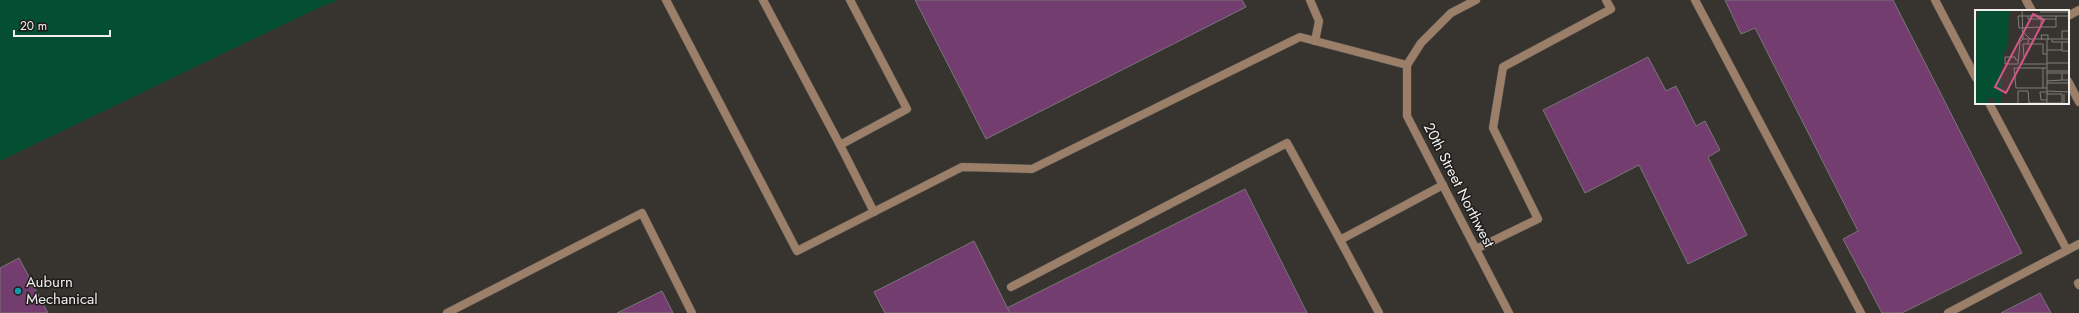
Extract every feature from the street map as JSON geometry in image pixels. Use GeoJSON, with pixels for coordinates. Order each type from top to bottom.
{"type":"FeatureCollection","features":[{"type":"Feature","properties":{"kind":"street"},"geometry":{"type":"LineString","coordinates":[[666,0],[797,251],[962,167],[1032,169],[1300,37],[1407,65],[1421,43],[1451,13],[1476,0]]}},
{"type":"Feature","properties":{"kind":"street"},"geometry":{"type":"LineString","coordinates":[[763,0],[874,212]]}},
{"type":"Feature","properties":{"kind":"street"},"geometry":{"type":"LineString","coordinates":[[840,145],[907,109],[850,0]]}},
{"type":"Feature","properties":{"kind":"street"},"geometry":{"type":"LineString","coordinates":[[1310,0],[1319,21],[1315,41]]}},
{"type":"Feature","properties":{"kind":"street"},"geometry":{"type":"LineString","coordinates":[[1476,249],[1538,219],[1493,128],[1503,67],[1611,9],[1606,0]]}},
{"type":"Feature","properties":{"kind":"street"},"geometry":{"type":"LineString","coordinates":[[1695,0],[1861,313]]}},
{"type":"Feature","properties":{"kind":"street"},"geometry":{"type":"LineString","coordinates":[[1935,0],[1975,76]]}},
{"type":"Feature","properties":{"kind":"street"},"geometry":{"type":"LineString","coordinates":[[2026,0],[2031,10]]}},
{"type":"Feature","properties":{"kind":"street"},"geometry":{"type":"LineString","coordinates":[[2069,15],[2079,10]]}},
{"type":"Feature","properties":{"kind":"street","name":"20th Street Northwest"},"geometry":{"type":"LineString","coordinates":[[1407,65],[1407,116],[1509,313]]}},
{"type":"Feature","properties":{"kind":"street"},"geometry":{"type":"LineString","coordinates":[[2069,83],[2079,102]]}},
{"type":"Feature","properties":{"kind":"street"},"geometry":{"type":"LineString","coordinates":[[1990,104],[2067,250]]}},
{"type":"Feature","properties":{"kind":"street"},"geometry":{"type":"LineString","coordinates":[[1011,287],[1286,144],[1379,313]]}},
{"type":"Feature","properties":{"kind":"street"},"geometry":{"type":"LineString","coordinates":[[1340,240],[1443,185]]}},
{"type":"Feature","properties":{"kind":"street"},"geometry":{"type":"LineString","coordinates":[[446,313],[642,213],[692,313]]}},
{"type":"Feature","properties":{"kind":"street"},"geometry":{"type":"LineString","coordinates":[[1948,313],[2079,244]]}},
{"type":"Feature","properties":{"kind":"green space"},"geometry":{"type":"Polygon","coordinates":[[[0,0],[338,0],[316,9],[0,161],[0,0]]]}},
{"type":"Feature","properties":{"kind":"building"},"geometry":{"type":"Polygon","coordinates":[[[915,0],[1242,0],[1246,7],[986,139],[915,0]]]}},
{"type":"Feature","properties":{"kind":"building"},"geometry":{"type":"Polygon","coordinates":[[[1725,0],[1893,0],[2022,253],[1902,313],[1882,313],[1843,239],[1858,231],[1755,28],[1741,34],[1725,0]]]}},
{"type":"Feature","properties":{"kind":"building"},"geometry":{"type":"Polygon","coordinates":[[[1648,57],[1666,91],[1676,86],[1696,126],[1705,121],[1720,150],[1708,157],[1747,235],[1688,264],[1639,165],[1585,193],[1543,110],[1648,57]]]}},
{"type":"Feature","properties":{"kind":"building"},"geometry":{"type":"Polygon","coordinates":[[[1245,189],[1307,313],[1010,313],[1007,308],[1245,189]]]}},
{"type":"Feature","properties":{"kind":"building"},"geometry":{"type":"Polygon","coordinates":[[[974,241],[1010,313],[885,313],[874,292],[974,241]]]}},
{"type":"Feature","properties":{"kind":"building","name":"Auburn Mechanical"},"geometry":{"type":"Polygon","coordinates":[[[19,258],[48,313],[0,313],[0,268],[19,258]]]}},
{"type":"Feature","properties":{"kind":"building"},"geometry":{"type":"Polygon","coordinates":[[[662,291],[673,313],[617,313],[662,291]]]}},
{"type":"Feature","properties":{"kind":"building"},"geometry":{"type":"Polygon","coordinates":[[[2040,293],[2051,313],[2001,313],[2040,293]]]}},
{"type":"Feature","properties":{"kind":"place","name":"Auburn Mechanical"},"geometry":{"type":"Point","coordinates":[18,291]}}]}
